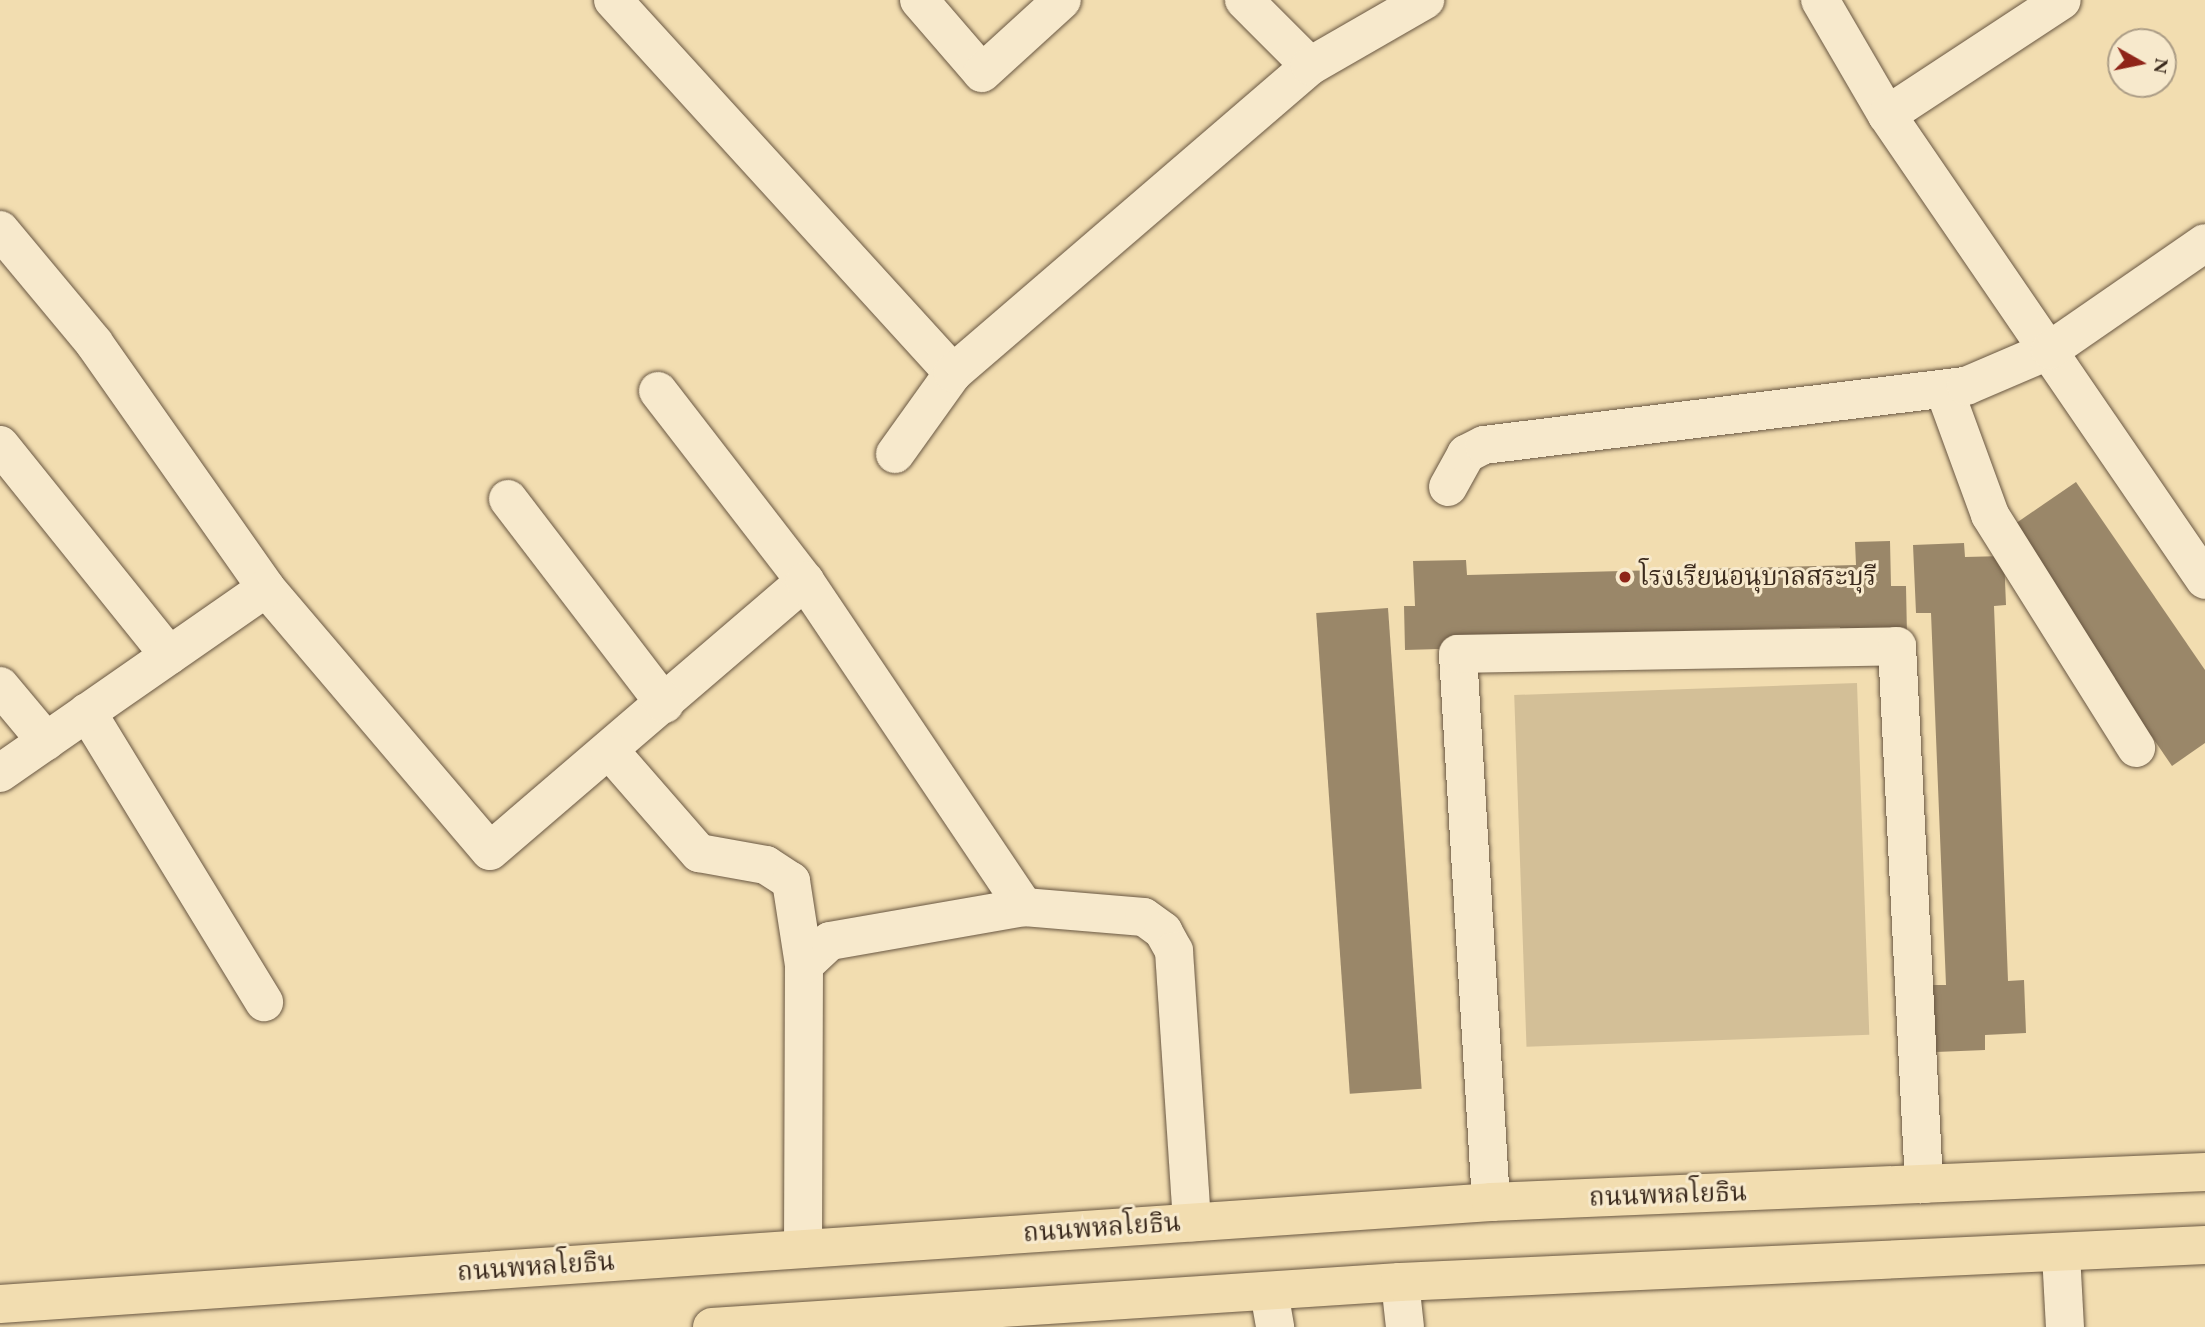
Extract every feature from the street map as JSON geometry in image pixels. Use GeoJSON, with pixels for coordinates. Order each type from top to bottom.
{"type":"FeatureCollection","features":[{"type":"Feature","properties":{"kind":"main road","name":"ถนนพหลโยธิน"},"geometry":{"type":"LineString","coordinates":[[0,1304],[1491,1202],[2205,1172]]}},
{"type":"Feature","properties":{"kind":"main road"},"geometry":{"type":"LineString","coordinates":[[712,1327],[1272,1310],[1400,1282],[2061,1254],[2205,1245]]}},
{"type":"Feature","properties":{"kind":"street"},"geometry":{"type":"LineString","coordinates":[[613,0],[953,373]]}},
{"type":"Feature","properties":{"kind":"street"},"geometry":{"type":"LineString","coordinates":[[919,0],[982,73],[1062,0]]}},
{"type":"Feature","properties":{"kind":"street"},"geometry":{"type":"LineString","coordinates":[[1244,0],[1310,66]]}},
{"type":"Feature","properties":{"kind":"street"},"geometry":{"type":"LineString","coordinates":[[895,453],[953,373],[1310,66],[1425,0]]}},
{"type":"Feature","properties":{"kind":"street"},"geometry":{"type":"LineString","coordinates":[[1819,0],[1887,116],[2050,350],[2205,580]]}},
{"type":"Feature","properties":{"kind":"street"},"geometry":{"type":"LineString","coordinates":[[1887,116],[2062,0]]}},
{"type":"Feature","properties":{"kind":"street"},"geometry":{"type":"LineString","coordinates":[[0,229],[93,343],[266,588],[490,851],[665,704],[805,581]]}},
{"type":"Feature","properties":{"kind":"street"},"geometry":{"type":"LineString","coordinates":[[1448,487],[1466,454],[1484,445],[1966,386],[2050,350],[2205,243]]}},
{"type":"Feature","properties":{"kind":"street"},"geometry":{"type":"LineString","coordinates":[[1944,389],[1990,514],[2136,748]]}},
{"type":"Feature","properties":{"kind":"street"},"geometry":{"type":"LineString","coordinates":[[658,391],[805,581],[1024,907]]}},
{"type":"Feature","properties":{"kind":"street"},"geometry":{"type":"LineString","coordinates":[[0,445],[169,655]]}},
{"type":"Feature","properties":{"kind":"street"},"geometry":{"type":"LineString","coordinates":[[508,499],[665,704]]}},
{"type":"Feature","properties":{"kind":"street"},"geometry":{"type":"LineString","coordinates":[[0,773],[266,588]]}},
{"type":"Feature","properties":{"kind":"street"},"geometry":{"type":"LineString","coordinates":[[1491,1202],[1458,654],[1897,646],[1924,1184]]}},
{"type":"Feature","properties":{"kind":"street"},"geometry":{"type":"LineString","coordinates":[[0,686],[46,741]]}},
{"type":"Feature","properties":{"kind":"street"},"geometry":{"type":"LineString","coordinates":[[87,712],[264,1002]]}},
{"type":"Feature","properties":{"kind":"street"},"geometry":{"type":"LineString","coordinates":[[609,750],[699,853],[766,865],[791,881],[803,965],[803,1249]]}},
{"type":"Feature","properties":{"kind":"street"},"geometry":{"type":"LineString","coordinates":[[803,965],[830,941],[1024,907],[1144,917],[1163,932],[1174,951],[1192,1222]]}},
{"type":"Feature","properties":{"kind":"street"},"geometry":{"type":"LineString","coordinates":[[2061,1254],[2065,1327]]}},
{"type":"Feature","properties":{"kind":"street"},"geometry":{"type":"LineString","coordinates":[[1400,1282],[1405,1327]]}},
{"type":"Feature","properties":{"kind":"shaded area"},"geometry":{"type":"Polygon","coordinates":[[[1857,683],[1869,1035],[1526,1047],[1514,695],[1857,683]]]}},
{"type":"Feature","properties":{"kind":"building"},"geometry":{"type":"Polygon","coordinates":[[[2076,482],[2205,670],[2205,743],[2172,766],[2009,528],[2076,482]]]}},
{"type":"Feature","properties":{"kind":"building"},"geometry":{"type":"Polygon","coordinates":[[[1890,541],[1891,586],[1906,586],[1907,636],[1840,638],[1840,627],[1473,636],[1473,648],[1405,650],[1404,606],[1415,606],[1413,561],[1466,560],[1467,575],[1856,565],[1855,542],[1890,541]]]}},
{"type":"Feature","properties":{"kind":"building"},"geometry":{"type":"Polygon","coordinates":[[[1964,543],[1965,557],[2004,556],[2006,605],[1994,606],[2008,981],[2024,980],[2026,1033],[1985,1035],[1985,1050],[1936,1052],[1933,985],[1946,985],[1931,613],[1916,613],[1913,545],[1964,543]]]}},
{"type":"Feature","properties":{"kind":"building"},"geometry":{"type":"Polygon","coordinates":[[[1388,608],[1422,1089],[1350,1094],[1316,613],[1388,608]]]}},
{"type":"Feature","properties":{"kind":"place","name":"โรงเรียนอนุบาลสระบุรี"},"geometry":{"type":"Point","coordinates":[1625,577]}}]}
